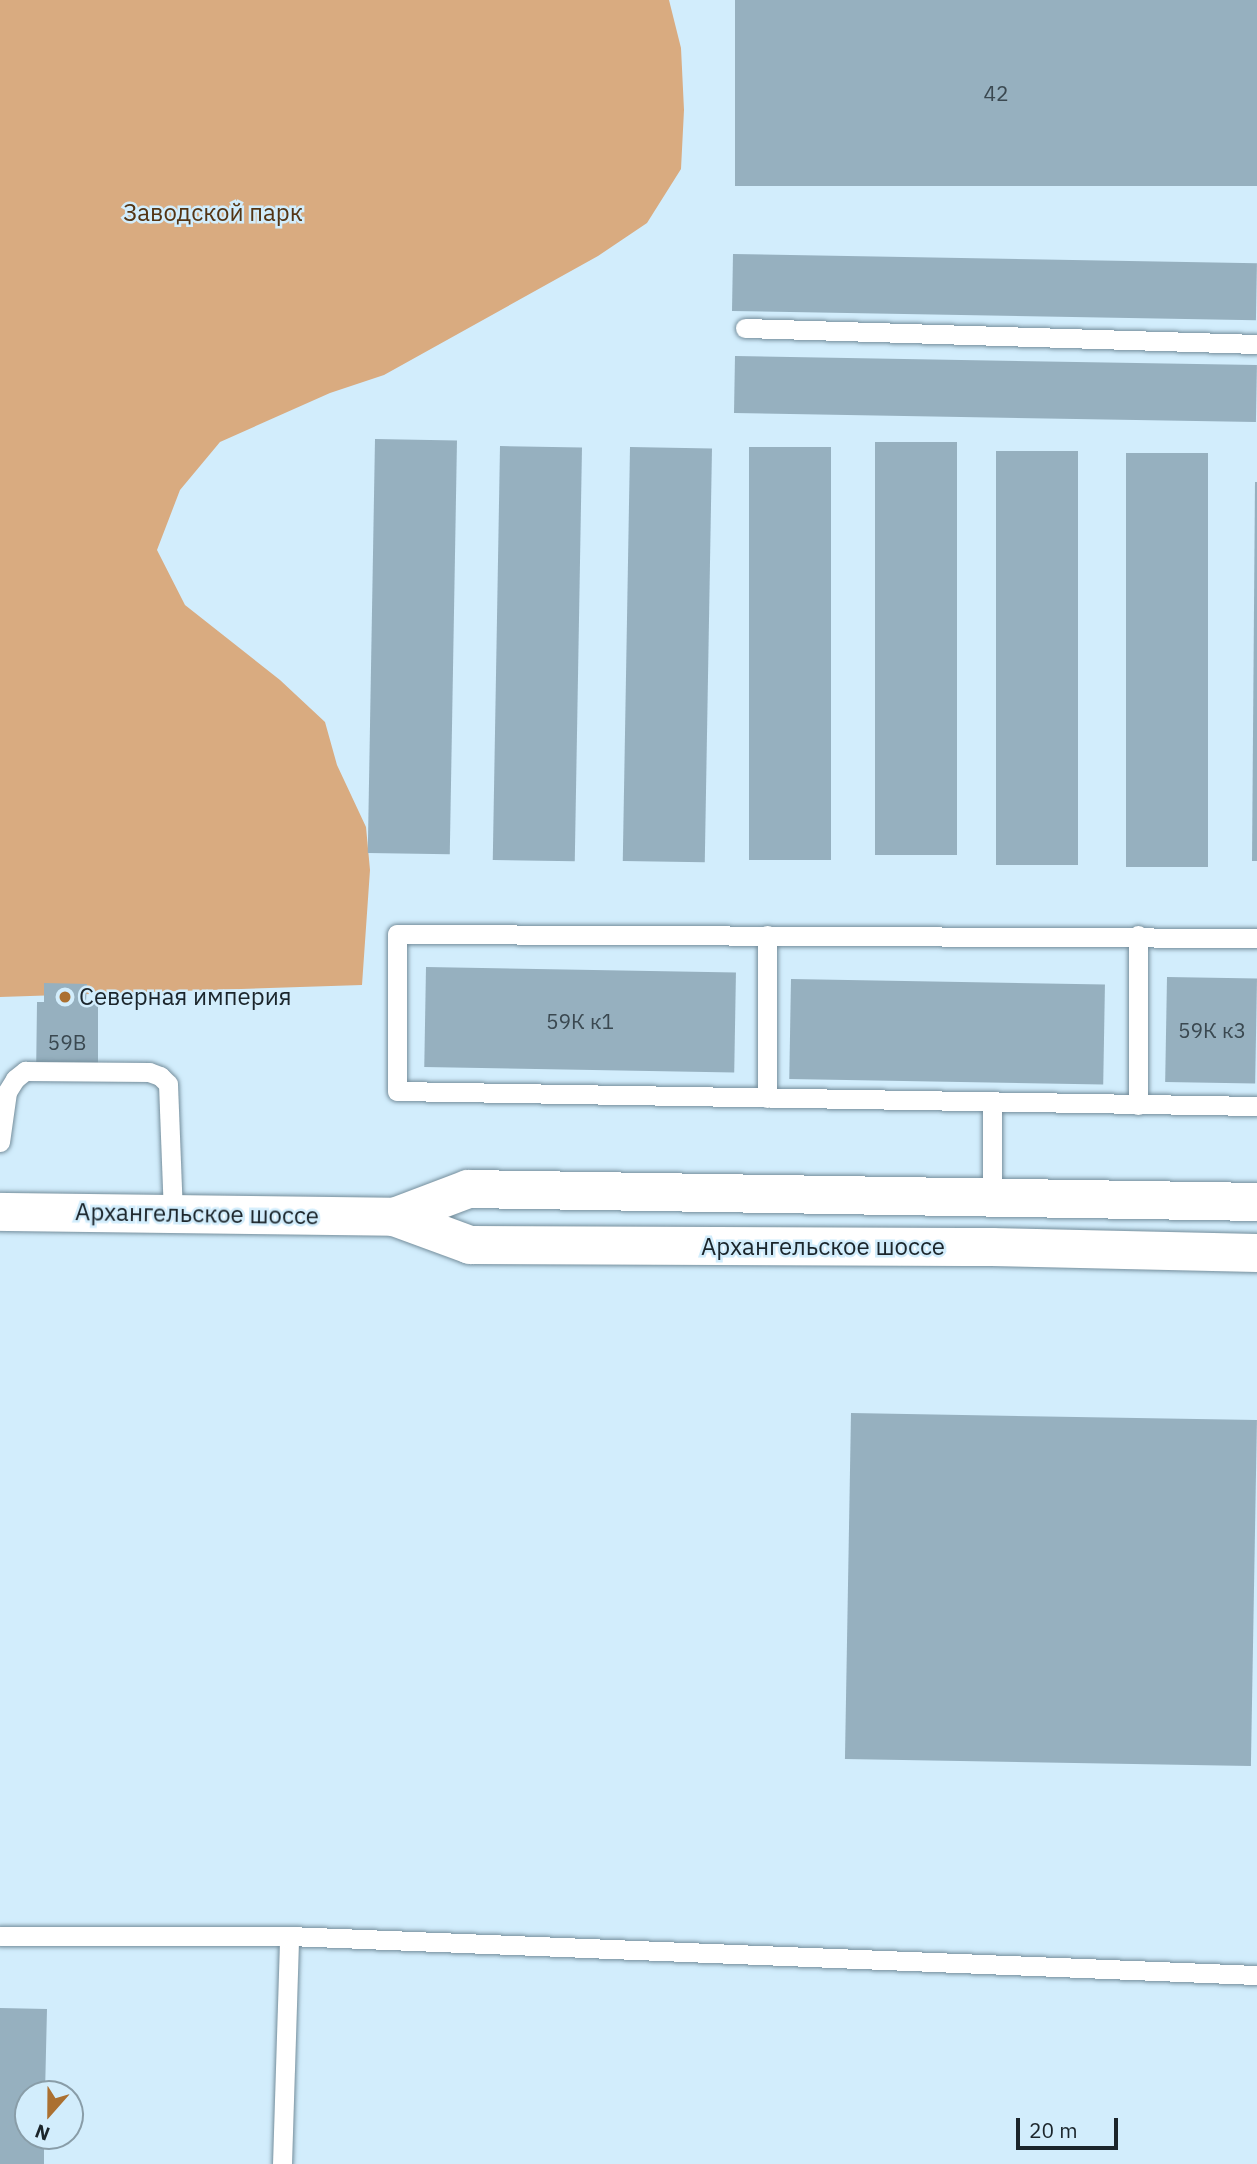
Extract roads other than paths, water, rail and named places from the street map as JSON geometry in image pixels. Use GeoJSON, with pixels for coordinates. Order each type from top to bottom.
{"type":"FeatureCollection","features":[{"type":"Feature","properties":{"kind":"main road","name":"Архангельское шоссе"},"geometry":{"type":"LineString","coordinates":[[394,1217],[468,1189],[1257,1202]]}},
{"type":"Feature","properties":{"kind":"main road"},"geometry":{"type":"LineString","coordinates":[[992,1196],[992,1247]]}},
{"type":"Feature","properties":{"kind":"main road","name":"Архангельское шоссе"},"geometry":{"type":"LineString","coordinates":[[0,1212],[394,1217],[470,1245],[992,1247],[1257,1253]]}},
{"type":"Feature","properties":{"kind":"lane"},"geometry":{"type":"LineString","coordinates":[[745,328],[1257,344]]}},
{"type":"Feature","properties":{"kind":"lane"},"geometry":{"type":"LineString","coordinates":[[1257,938],[1138,935],[397,934],[397,1091],[1257,1106]]}},
{"type":"Feature","properties":{"kind":"lane"},"geometry":{"type":"LineString","coordinates":[[767,935],[767,1098]]}},
{"type":"Feature","properties":{"kind":"lane"},"geometry":{"type":"LineString","coordinates":[[1138,935],[1138,1105]]}},
{"type":"Feature","properties":{"kind":"lane"},"geometry":{"type":"LineString","coordinates":[[0,1142],[7,1091],[25,1071],[149,1072],[160,1076],[168,1084],[173,1214]]}},
{"type":"Feature","properties":{"kind":"lane"},"geometry":{"type":"LineString","coordinates":[[992,1102],[992,1196]]}},
{"type":"Feature","properties":{"kind":"lane"},"geometry":{"type":"LineString","coordinates":[[0,1936],[289,1936],[1257,1975]]}},
{"type":"Feature","properties":{"kind":"lane"},"geometry":{"type":"LineString","coordinates":[[282,2164],[289,1936]]}},
{"type":"Feature","properties":{"kind":"place","name":"Северная империя"},"geometry":{"type":"Point","coordinates":[65,997]}},
{"type":"Feature","properties":{"kind":"park label","name":"Заводской парк"},"geometry":{"type":"Point","coordinates":[213,213]}}]}
